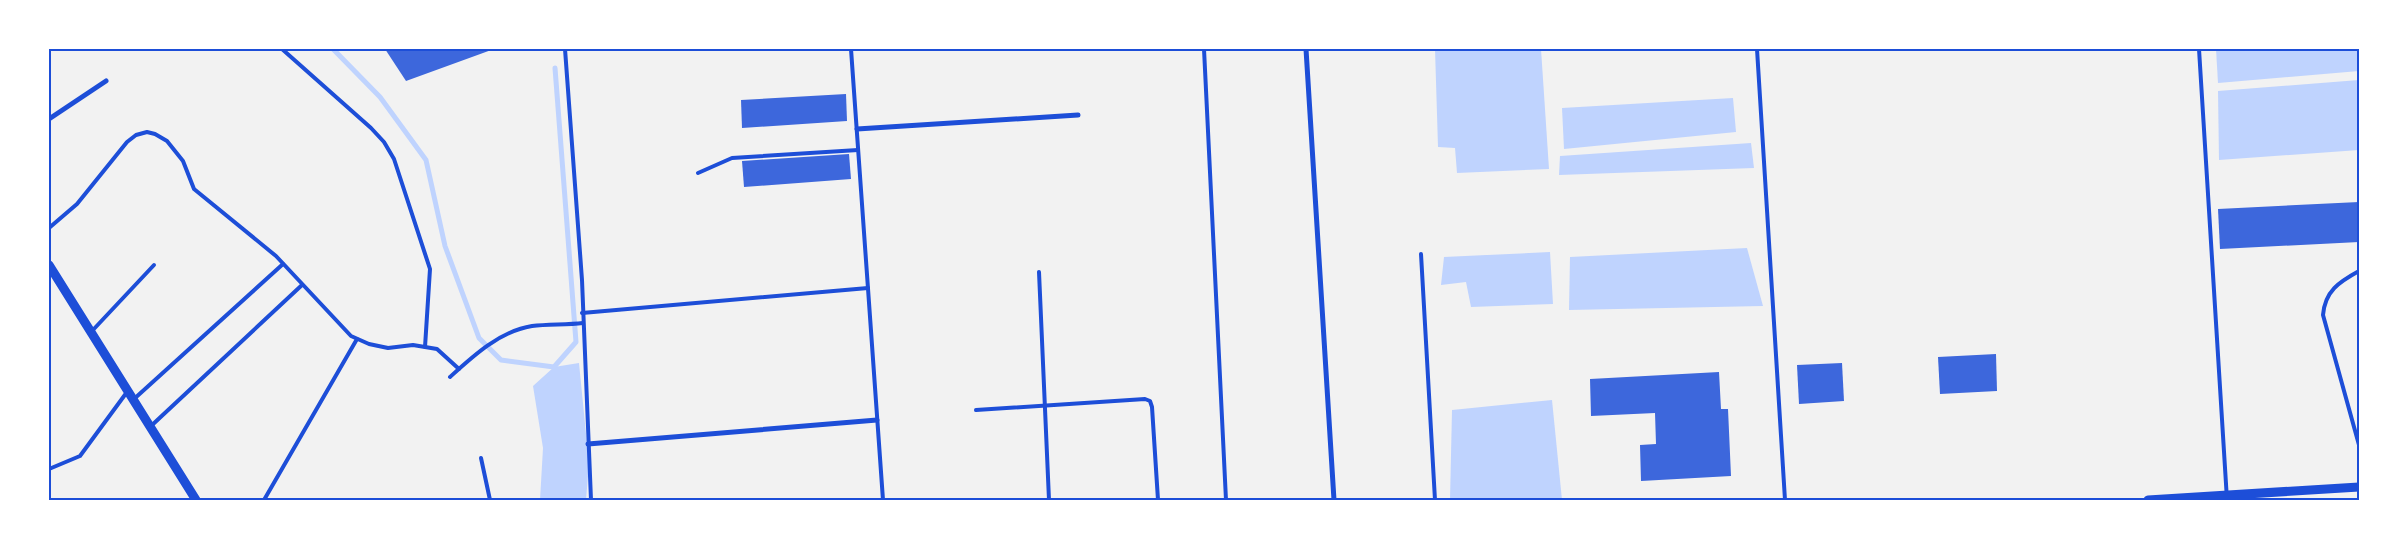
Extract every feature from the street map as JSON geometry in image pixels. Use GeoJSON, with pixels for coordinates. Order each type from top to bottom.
{"type":"FeatureCollection","features":[{"type":"Feature","properties":{"kind":"street"},"geometry":{"type":"LineString","coordinates":[[1306,49],[1334,500]]}},
{"type":"Feature","properties":{"kind":"street"},"geometry":{"type":"LineString","coordinates":[[49,119],[106,81]]}},
{"type":"Feature","properties":{"kind":"street"},"geometry":{"type":"LineString","coordinates":[[857,129],[1078,115]]}},
{"type":"Feature","properties":{"kind":"street"},"geometry":{"type":"LineString","coordinates":[[49,265],[196,500]]}},
{"type":"Feature","properties":{"kind":"street"},"geometry":{"type":"LineString","coordinates":[[588,444],[877,420]]}},
{"type":"Feature","properties":{"kind":"street"},"geometry":{"type":"LineString","coordinates":[[2148,500],[2227,498],[2359,487]]}},
{"type":"Feature","properties":{"kind":"lane"},"geometry":{"type":"LineString","coordinates":[[282,49],[371,128],[384,142],[394,159],[430,269],[425,347]]}},
{"type":"Feature","properties":{"kind":"lane"},"geometry":{"type":"LineString","coordinates":[[565,49],[583,323],[591,500]]}},
{"type":"Feature","properties":{"kind":"lane"},"geometry":{"type":"LineString","coordinates":[[851,49],[883,500]]}},
{"type":"Feature","properties":{"kind":"lane"},"geometry":{"type":"LineString","coordinates":[[1204,49],[1226,500]]}},
{"type":"Feature","properties":{"kind":"lane"},"geometry":{"type":"LineString","coordinates":[[1757,49],[1785,500]]}},
{"type":"Feature","properties":{"kind":"lane"},"geometry":{"type":"LineString","coordinates":[[2199,49],[2227,498]]}},
{"type":"Feature","properties":{"kind":"lane"},"geometry":{"type":"LineString","coordinates":[[49,228],[77,204],[127,142],[136,135],[147,132],[155,134],[173,147],[183,161],[194,189],[276,256],[351,336],[388,348],[414,344],[438,349],[459,369]]}},
{"type":"Feature","properties":{"kind":"lane"},"geometry":{"type":"LineString","coordinates":[[698,173],[732,158],[858,150]]}},
{"type":"Feature","properties":{"kind":"lane"},"geometry":{"type":"LineString","coordinates":[[1421,254],[1435,500]]}},
{"type":"Feature","properties":{"kind":"lane"},"geometry":{"type":"LineString","coordinates":[[132,400],[283,264]]}},
{"type":"Feature","properties":{"kind":"lane"},"geometry":{"type":"LineString","coordinates":[[90,333],[154,266]]}},
{"type":"Feature","properties":{"kind":"lane"},"geometry":{"type":"LineString","coordinates":[[2359,271],[2338,283],[2329,293],[2324,304],[2323,315],[2359,445]]}},
{"type":"Feature","properties":{"kind":"lane"},"geometry":{"type":"LineString","coordinates":[[1039,272],[1049,500]]}},
{"type":"Feature","properties":{"kind":"lane"},"geometry":{"type":"LineString","coordinates":[[150,427],[302,285]]}},
{"type":"Feature","properties":{"kind":"lane"},"geometry":{"type":"LineString","coordinates":[[582,313],[868,288]]}},
{"type":"Feature","properties":{"kind":"lane"},"geometry":{"type":"LineString","coordinates":[[450,377],[470,359],[514,330],[532,326],[583,323]]}},
{"type":"Feature","properties":{"kind":"lane"},"geometry":{"type":"LineString","coordinates":[[264,500],[357,339]]}},
{"type":"Feature","properties":{"kind":"lane"},"geometry":{"type":"LineString","coordinates":[[49,469],[80,456],[127,392]]}},
{"type":"Feature","properties":{"kind":"lane"},"geometry":{"type":"LineString","coordinates":[[976,410],[1145,398],[1150,401],[1152,407],[1158,500]]}},
{"type":"Feature","properties":{"kind":"lane"},"geometry":{"type":"LineString","coordinates":[[481,458],[490,500]]}},
{"type":"Feature","properties":{"kind":"water"},"geometry":{"type":"Polygon","coordinates":[[[1435,49],[1541,49],[1549,169],[1457,173],[1455,148],[1438,147],[1435,49]]]}},
{"type":"Feature","properties":{"kind":"water"},"geometry":{"type":"Polygon","coordinates":[[[2216,49],[2359,49],[2359,71],[2218,83],[2216,49]]]}},
{"type":"Feature","properties":{"kind":"water"},"geometry":{"type":"Polygon","coordinates":[[[2359,80],[2359,150],[2219,160],[2218,91],[2359,80]]]}},
{"type":"Feature","properties":{"kind":"water"},"geometry":{"type":"Polygon","coordinates":[[[1733,98],[1736,132],[1564,149],[1562,108],[1733,98]]]}},
{"type":"Feature","properties":{"kind":"water"},"geometry":{"type":"Polygon","coordinates":[[[1751,143],[1754,168],[1559,175],[1560,156],[1751,143]]]}},
{"type":"Feature","properties":{"kind":"water"},"geometry":{"type":"Polygon","coordinates":[[[1747,248],[1763,306],[1569,310],[1570,257],[1747,248]]]}},
{"type":"Feature","properties":{"kind":"water"},"geometry":{"type":"Polygon","coordinates":[[[1550,252],[1553,304],[1471,307],[1466,282],[1441,285],[1444,257],[1550,252]]]}},
{"type":"Feature","properties":{"kind":"water"},"geometry":{"type":"Polygon","coordinates":[[[579,363],[589,464],[586,500],[540,500],[543,448],[533,386],[554,367],[579,363]]]}},
{"type":"Feature","properties":{"kind":"water"},"geometry":{"type":"Polygon","coordinates":[[[1552,400],[1562,500],[1450,500],[1452,410],[1552,400]]]}},
{"type":"Feature","properties":{"kind":"building"},"geometry":{"type":"Polygon","coordinates":[[[385,49],[494,49],[406,81],[385,49]]]}},
{"type":"Feature","properties":{"kind":"building"},"geometry":{"type":"Polygon","coordinates":[[[846,94],[847,121],[742,128],[741,100],[846,94]]]}},
{"type":"Feature","properties":{"kind":"building"},"geometry":{"type":"Polygon","coordinates":[[[849,154],[851,179],[744,187],[742,161],[849,154]]]}},
{"type":"Feature","properties":{"kind":"building"},"geometry":{"type":"Polygon","coordinates":[[[2359,202],[2359,242],[2220,249],[2218,209],[2359,202]]]}},
{"type":"Feature","properties":{"kind":"building"},"geometry":{"type":"Polygon","coordinates":[[[1996,354],[1997,391],[1940,394],[1938,357],[1996,354]]]}},
{"type":"Feature","properties":{"kind":"building"},"geometry":{"type":"Polygon","coordinates":[[[1842,363],[1844,401],[1799,404],[1797,365],[1842,363]]]}},
{"type":"Feature","properties":{"kind":"building"},"geometry":{"type":"Polygon","coordinates":[[[1719,372],[1721,409],[1728,409],[1731,476],[1641,481],[1640,445],[1656,444],[1655,413],[1591,416],[1590,379],[1719,372]]]}},
{"type":"Feature","properties":{"kind":"waterway"},"geometry":{"type":"LineString","coordinates":[[333,49],[380,97],[426,160],[445,246],[479,338],[501,360],[554,367],[576,342],[555,68]]}}]}
